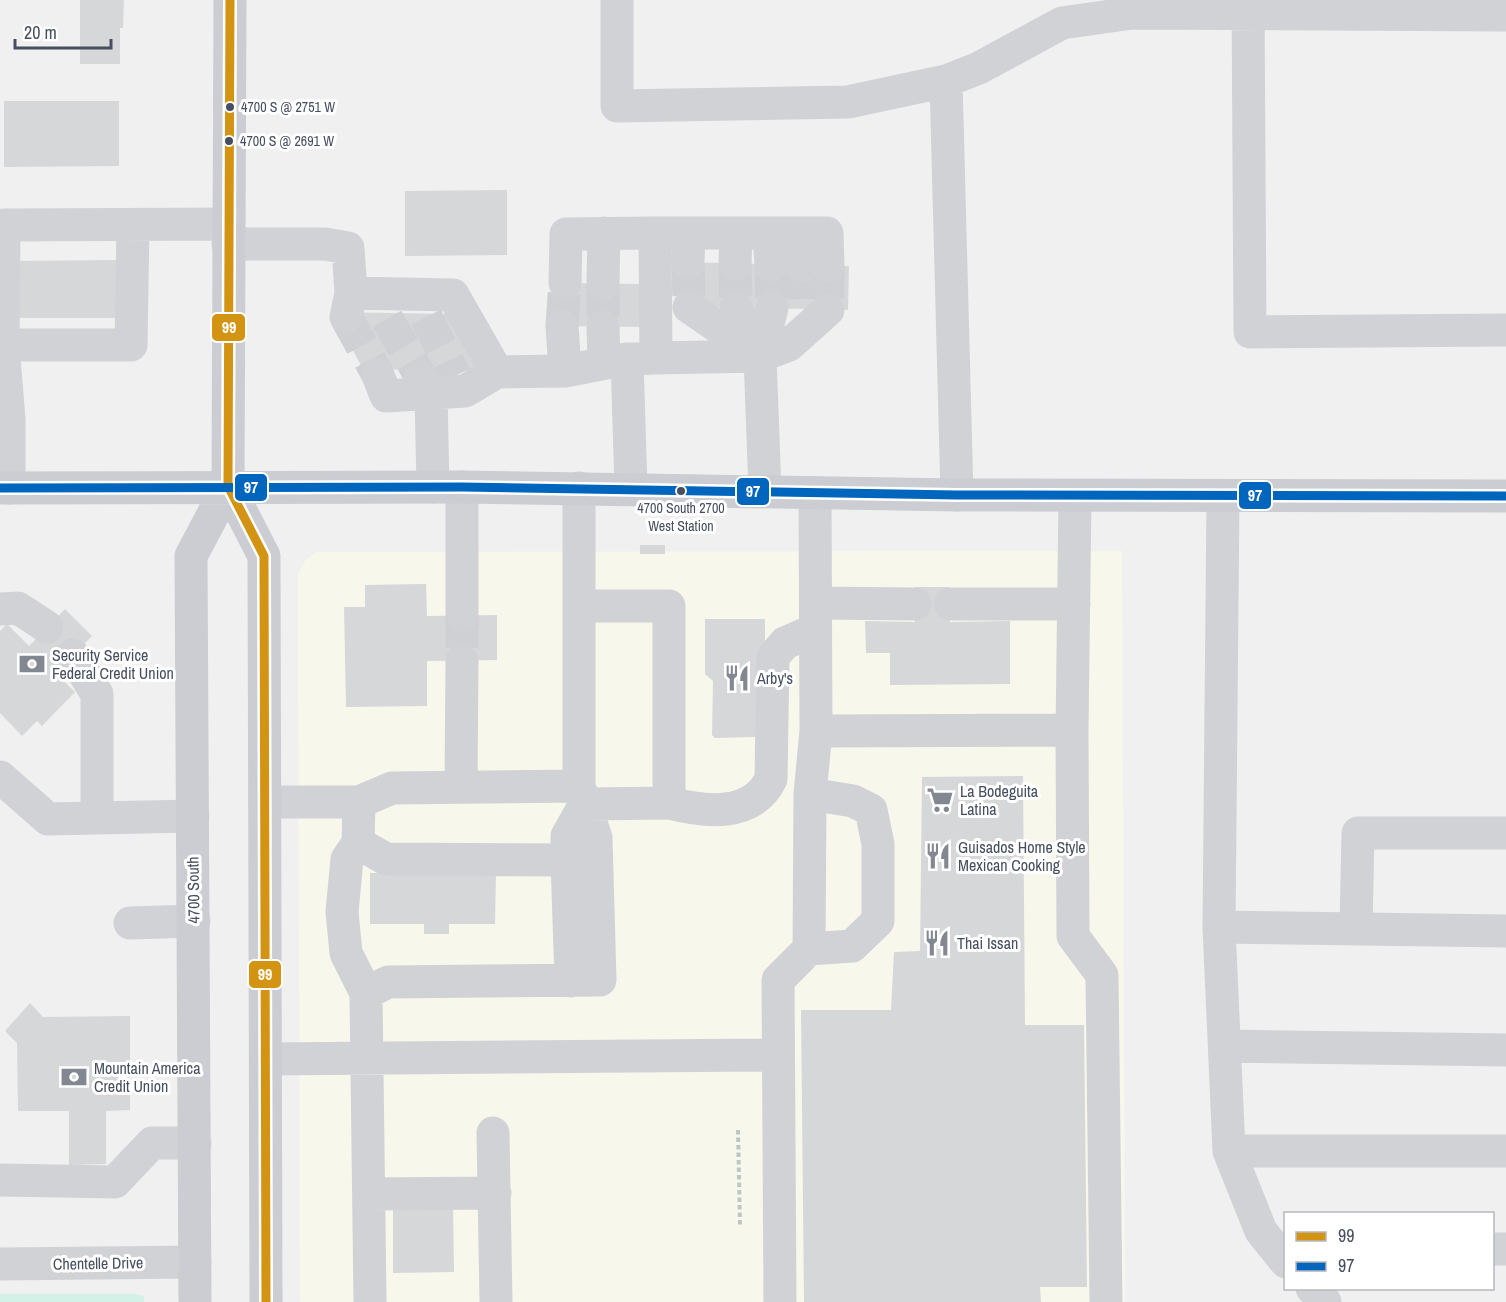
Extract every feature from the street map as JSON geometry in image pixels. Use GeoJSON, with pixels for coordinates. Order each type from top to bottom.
{"type":"FeatureCollection","features":[{"type":"Feature","properties":{"kind":"main road","name":"4700 South"},"geometry":{"type":"LineString","coordinates":[[230,0],[228,486],[264,556],[266,1302]]}},
{"type":"Feature","properties":{"kind":"main road","name":"4700 South"},"geometry":{"type":"LineString","coordinates":[[195,1302],[191,556],[228,486]]}},
{"type":"Feature","properties":{"kind":"main road"},"geometry":{"type":"LineString","coordinates":[[4,488],[447,487],[957,495],[1506,496]]}},
{"type":"Feature","properties":{"kind":"street"},"geometry":{"type":"LineString","coordinates":[[617,0],[617,106],[848,102],[946,81],[979,68],[1062,23],[1132,14],[1248,7],[1506,15]]}},
{"type":"Feature","properties":{"kind":"street"},"geometry":{"type":"LineString","coordinates":[[1248,7],[1250,332],[1506,330]]}},
{"type":"Feature","properties":{"kind":"street"},"geometry":{"type":"LineString","coordinates":[[946,81],[957,495]]}},
{"type":"Feature","properties":{"kind":"street"},"geometry":{"type":"LineString","coordinates":[[4,488],[9,419],[3,345],[4,225],[133,225],[348,248],[366,306],[419,306],[453,295],[497,372]]}},
{"type":"Feature","properties":{"kind":"street"},"geometry":{"type":"LineString","coordinates":[[3,345],[131,345],[133,225]]}},
{"type":"Feature","properties":{"kind":"street"},"geometry":{"type":"LineString","coordinates":[[584,283],[585,233],[655,233],[713,248],[793,257],[827,233],[802,234]]}},
{"type":"Feature","properties":{"kind":"street"},"geometry":{"type":"LineString","coordinates":[[607,364],[655,233]]}},
{"type":"Feature","properties":{"kind":"street"},"geometry":{"type":"LineString","coordinates":[[760,356],[714,307],[760,356],[765,491]]}},
{"type":"Feature","properties":{"kind":"street"},"geometry":{"type":"LineString","coordinates":[[378,375],[386,396],[497,372],[760,356],[789,345],[801,309],[760,356]]}},
{"type":"Feature","properties":{"kind":"street"},"geometry":{"type":"LineString","coordinates":[[583,326],[607,364],[631,489]]}},
{"type":"Feature","properties":{"kind":"street"},"geometry":{"type":"LineString","coordinates":[[443,384],[447,487],[462,615]]}},
{"type":"Feature","properties":{"kind":"street"},"geometry":{"type":"LineString","coordinates":[[366,993],[388,982],[600,980],[596,838],[582,795],[579,488]]}},
{"type":"Feature","properties":{"kind":"street"},"geometry":{"type":"LineString","coordinates":[[809,949],[810,794],[816,731],[815,492]]}},
{"type":"Feature","properties":{"kind":"street"},"geometry":{"type":"LineString","coordinates":[[1075,496],[1072,730],[1073,936],[1102,975],[1106,1302]]}},
{"type":"Feature","properties":{"kind":"street"},"geometry":{"type":"LineString","coordinates":[[1223,496],[1219,927],[1229,1151],[1261,1231],[1282,1255]]}},
{"type":"Feature","properties":{"kind":"street"},"geometry":{"type":"LineString","coordinates":[[265,802],[359,802],[392,788],[461,787],[669,803],[688,808],[730,808],[747,805],[762,795],[771,779],[772,657],[779,646],[815,617],[915,604]]}},
{"type":"Feature","properties":{"kind":"street"},"geometry":{"type":"LineString","coordinates":[[950,604],[1074,604]]}},
{"type":"Feature","properties":{"kind":"street"},"geometry":{"type":"LineString","coordinates":[[579,606],[669,606],[669,803]]}},
{"type":"Feature","properties":{"kind":"street"},"geometry":{"type":"LineString","coordinates":[[0,609],[18,608],[47,627]]}},
{"type":"Feature","properties":{"kind":"street"},"geometry":{"type":"LineString","coordinates":[[73,655],[97,694],[97,817]]}},
{"type":"Feature","properties":{"kind":"street"},"geometry":{"type":"LineString","coordinates":[[461,787],[462,661]]}},
{"type":"Feature","properties":{"kind":"street"},"geometry":{"type":"LineString","coordinates":[[816,731],[1072,730]]}},
{"type":"Feature","properties":{"kind":"street"},"geometry":{"type":"LineString","coordinates":[[0,777],[48,819],[193,816]]}},
{"type":"Feature","properties":{"kind":"street"},"geometry":{"type":"LineString","coordinates":[[780,1302],[778,980],[809,949],[852,946],[878,921],[878,844],[871,810],[853,801],[810,794]]}},
{"type":"Feature","properties":{"kind":"street"},"geometry":{"type":"LineString","coordinates":[[571,981],[567,836],[582,795]]}},
{"type":"Feature","properties":{"kind":"street"},"geometry":{"type":"LineString","coordinates":[[359,802],[358,843],[347,859],[343,875],[342,912],[346,953],[366,993],[370,1302]]}},
{"type":"Feature","properties":{"kind":"street"},"geometry":{"type":"LineString","coordinates":[[1356,929],[1358,833],[1506,833]]}},
{"type":"Feature","properties":{"kind":"street"},"geometry":{"type":"LineString","coordinates":[[358,843],[386,859],[567,860]]}},
{"type":"Feature","properties":{"kind":"street"},"geometry":{"type":"LineString","coordinates":[[130,923],[194,921]]}},
{"type":"Feature","properties":{"kind":"street"},"geometry":{"type":"LineString","coordinates":[[1219,927],[1506,931]]}},
{"type":"Feature","properties":{"kind":"street"},"geometry":{"type":"LineString","coordinates":[[1225,1046],[1506,1050]]}},
{"type":"Feature","properties":{"kind":"street"},"geometry":{"type":"LineString","coordinates":[[266,1059],[777,1055]]}},
{"type":"Feature","properties":{"kind":"street"},"geometry":{"type":"LineString","coordinates":[[493,1133],[496,1302]]}},
{"type":"Feature","properties":{"kind":"street"},"geometry":{"type":"LineString","coordinates":[[0,1180],[115,1182],[152,1143],[195,1143]]}},
{"type":"Feature","properties":{"kind":"street"},"geometry":{"type":"LineString","coordinates":[[1229,1151],[1506,1151]]}},
{"type":"Feature","properties":{"kind":"street"},"geometry":{"type":"LineString","coordinates":[[369,1194],[495,1192]]}},
{"type":"Feature","properties":{"kind":"street","name":"Chentelle Drive"},"geometry":{"type":"LineString","coordinates":[[0,1264],[195,1262]]}},
{"type":"Feature","properties":{"kind":"street"},"geometry":{"type":"LineString","coordinates":[[1314,1290],[1325,1302]]}},
{"type":"Feature","properties":{"kind":"path"},"geometry":{"type":"LineString","coordinates":[[738,1130],[740,1226]]}},
{"type":"Feature","properties":{"kind":"shaded area"},"geometry":{"type":"Polygon","coordinates":[[[1122,551],[1125,1302],[300,1302],[298,574],[305,561],[316,552],[1122,551]]]}},
{"type":"Feature","properties":{"kind":"green space"},"geometry":{"type":"Polygon","coordinates":[[[0,1294],[135,1294],[144,1296],[144,1302],[0,1302],[0,1294]]]}},
{"type":"Feature","properties":{"kind":"building"},"geometry":{"type":"Polygon","coordinates":[[[80,0],[124,0],[123,28],[120,28],[120,64],[80,64],[80,0]]]}},
{"type":"Feature","properties":{"kind":"building"},"geometry":{"type":"Polygon","coordinates":[[[4,101],[119,101],[119,166],[4,167],[4,101]]]}},
{"type":"Feature","properties":{"kind":"building"},"geometry":{"type":"Polygon","coordinates":[[[507,190],[507,255],[405,256],[405,191],[507,190]]]}},
{"type":"Feature","properties":{"kind":"building"},"geometry":{"type":"Polygon","coordinates":[[[117,260],[117,318],[13,318],[12,261],[117,260]]]}},
{"type":"Feature","properties":{"kind":"building"},"geometry":{"type":"Polygon","coordinates":[[[680,262],[849,266],[848,310],[679,306],[680,262]]]}},
{"type":"Feature","properties":{"kind":"building"},"geometry":{"type":"Polygon","coordinates":[[[554,283],[642,284],[642,327],[554,326],[554,283]]]}},
{"type":"Feature","properties":{"kind":"building"},"geometry":{"type":"Polygon","coordinates":[[[332,312],[453,314],[483,371],[363,369],[332,312]]]}},
{"type":"Feature","properties":{"kind":"building"},"geometry":{"type":"Polygon","coordinates":[[[640,545],[665,545],[665,554],[640,554],[640,545]]]}},
{"type":"Feature","properties":{"kind":"building"},"geometry":{"type":"Polygon","coordinates":[[[426,584],[427,616],[497,615],[497,660],[427,661],[427,706],[346,707],[344,607],[365,607],[365,585],[426,584]]]}},
{"type":"Feature","properties":{"kind":"building"},"geometry":{"type":"Polygon","coordinates":[[[915,587],[949,587],[950,622],[1010,621],[1010,684],[890,685],[890,653],[866,653],[865,621],[915,622],[915,587]]]}},
{"type":"Feature","properties":{"kind":"building","name":"Security Service Federal Credit Union"},"geometry":{"type":"Polygon","coordinates":[[[65,609],[92,636],[55,673],[75,692],[42,726],[37,721],[22,736],[0,713],[0,631],[7,624],[29,646],[65,609]]]}},
{"type":"Feature","properties":{"kind":"building","name":"Arby's"},"geometry":{"type":"Polygon","coordinates":[[[705,619],[765,619],[765,712],[756,737],[715,738],[712,735],[713,681],[705,674],[705,619]]]}},
{"type":"Feature","properties":{"kind":"building"},"geometry":{"type":"Polygon","coordinates":[[[1023,776],[1025,1025],[1084,1025],[1087,1287],[1040,1287],[1041,1302],[804,1302],[801,1010],[891,1010],[894,952],[920,951],[922,777],[1023,776]]]}},
{"type":"Feature","properties":{"kind":"building"},"geometry":{"type":"Polygon","coordinates":[[[370,873],[496,873],[495,924],[449,924],[449,934],[424,934],[424,924],[370,924],[370,873]]]}},
{"type":"Feature","properties":{"kind":"building","name":"Mountain America Credit Union"},"geometry":{"type":"Polygon","coordinates":[[[30,1003],[43,1017],[130,1016],[130,1110],[106,1111],[106,1164],[69,1165],[69,1111],[18,1111],[17,1043],[5,1031],[30,1003]]]}},
{"type":"Feature","properties":{"kind":"building"},"geometry":{"type":"Polygon","coordinates":[[[453,1202],[454,1272],[393,1273],[393,1203],[453,1202]]]}},
{"type":"Feature","properties":{"kind":"tunnel"},"geometry":{"type":"LineString","coordinates":[[688,263],[689,307]]}},
{"type":"Feature","properties":{"kind":"tunnel"},"geometry":{"type":"LineString","coordinates":[[735,264],[736,308]]}},
{"type":"Feature","properties":{"kind":"tunnel"},"geometry":{"type":"LineString","coordinates":[[771,265],[772,308]]}},
{"type":"Feature","properties":{"kind":"tunnel"},"geometry":{"type":"LineString","coordinates":[[803,266],[804,309]]}},
{"type":"Feature","properties":{"kind":"tunnel"},"geometry":{"type":"LineString","coordinates":[[828,266],[828,310]]}},
{"type":"Feature","properties":{"kind":"tunnel"},"geometry":{"type":"LineString","coordinates":[[562,326],[565,283]]}},
{"type":"Feature","properties":{"kind":"tunnel"},"geometry":{"type":"LineString","coordinates":[[603,284],[603,327]]}},
{"type":"Feature","properties":{"kind":"tunnel"},"geometry":{"type":"LineString","coordinates":[[346,317],[378,375]]}},
{"type":"Feature","properties":{"kind":"tunnel"},"geometry":{"type":"LineString","coordinates":[[426,317],[455,376]]}},
{"type":"Feature","properties":{"kind":"tunnel"},"geometry":{"type":"LineString","coordinates":[[387,319],[421,377]]}},
{"type":"Feature","properties":{"kind":"tunnel"},"geometry":{"type":"LineString","coordinates":[[462,615],[462,661]]}},
{"type":"Feature","properties":{"kind":"transit line","name":"99"},"geometry":{"type":"LineString","coordinates":[[230,0],[228,486],[264,556],[266,1302]]}},
{"type":"Feature","properties":{"kind":"transit line","name":"97"},"geometry":{"type":"LineString","coordinates":[[0,488],[462,487],[957,495],[1506,496]]}},
{"type":"Feature","properties":{"kind":"place","name":"4700 S @ 2751 W"},"geometry":{"type":"Point","coordinates":[230,107]}},
{"type":"Feature","properties":{"kind":"place","name":"4700 S @ 2691 W"},"geometry":{"type":"Point","coordinates":[229,141]}},
{"type":"Feature","properties":{"kind":"place","name":"4700 South 2700 West Station"},"geometry":{"type":"Point","coordinates":[681,491]}},
{"type":"Feature","properties":{"kind":"place","name":"Security Service Federal Credit Union"},"geometry":{"type":"Point","coordinates":[32,664]}},
{"type":"Feature","properties":{"kind":"place","name":"Arby's"},"geometry":{"type":"Point","coordinates":[737,678]}},
{"type":"Feature","properties":{"kind":"place","name":"La Bodeguita Latina"},"geometry":{"type":"Point","coordinates":[940,800]}},
{"type":"Feature","properties":{"kind":"place","name":"Guisados Home Style Mexican Cooking"},"geometry":{"type":"Point","coordinates":[938,856]}},
{"type":"Feature","properties":{"kind":"place","name":"Thai Issan"},"geometry":{"type":"Point","coordinates":[937,943]}},
{"type":"Feature","properties":{"kind":"place","name":"Mountain America Credit Union"},"geometry":{"type":"Point","coordinates":[74,1077]}}]}
